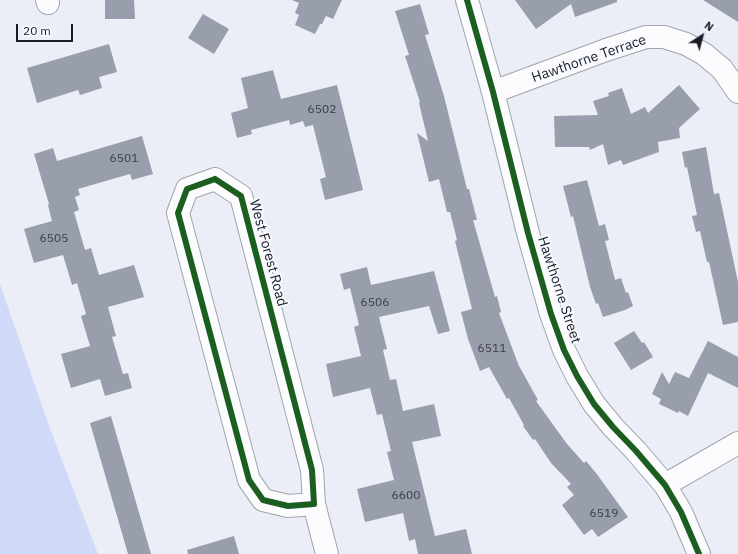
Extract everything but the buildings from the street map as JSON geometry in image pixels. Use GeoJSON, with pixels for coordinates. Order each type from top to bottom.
{"type":"FeatureCollection","features":[{"type":"Feature","properties":{"kind":"street","name":"Hawthorne Street"},"geometry":{"type":"LineString","coordinates":[[467,0],[493,92],[528,233],[551,314],[564,350],[577,376],[594,404],[613,428],[641,456],[665,485],[681,512],[699,554]]}},
{"type":"Feature","properties":{"kind":"street","name":"Hawthorne Terrace"},"geometry":{"type":"LineString","coordinates":[[493,92],[606,50],[646,37],[664,37],[686,44],[704,54],[722,69],[738,92]]}},
{"type":"Feature","properties":{"kind":"street","name":"West Forest Road"},"geometry":{"type":"LineString","coordinates":[[314,504],[288,506],[263,500],[249,480],[178,214],[187,189],[215,180],[241,196],[312,470],[314,504],[327,554]]}},
{"type":"Feature","properties":{"kind":"street"},"geometry":{"type":"LineString","coordinates":[[665,485],[738,443]]}},
{"type":"Feature","properties":{"kind":"shaded area"},"geometry":{"type":"Polygon","coordinates":[[[0,284],[49,426],[98,554],[0,554],[0,284]]]}},
{"type":"Feature","properties":{"kind":"cycle path"},"geometry":{"type":"LineString","coordinates":[[467,0],[493,92],[528,233],[551,314],[564,350],[577,376],[594,404],[665,485],[681,512],[699,554]]}},
{"type":"Feature","properties":{"kind":"cycle path"},"geometry":{"type":"LineString","coordinates":[[215,179],[241,196],[312,470],[314,504],[288,506],[263,500],[249,480],[178,213],[187,189],[215,179]]}}]}
